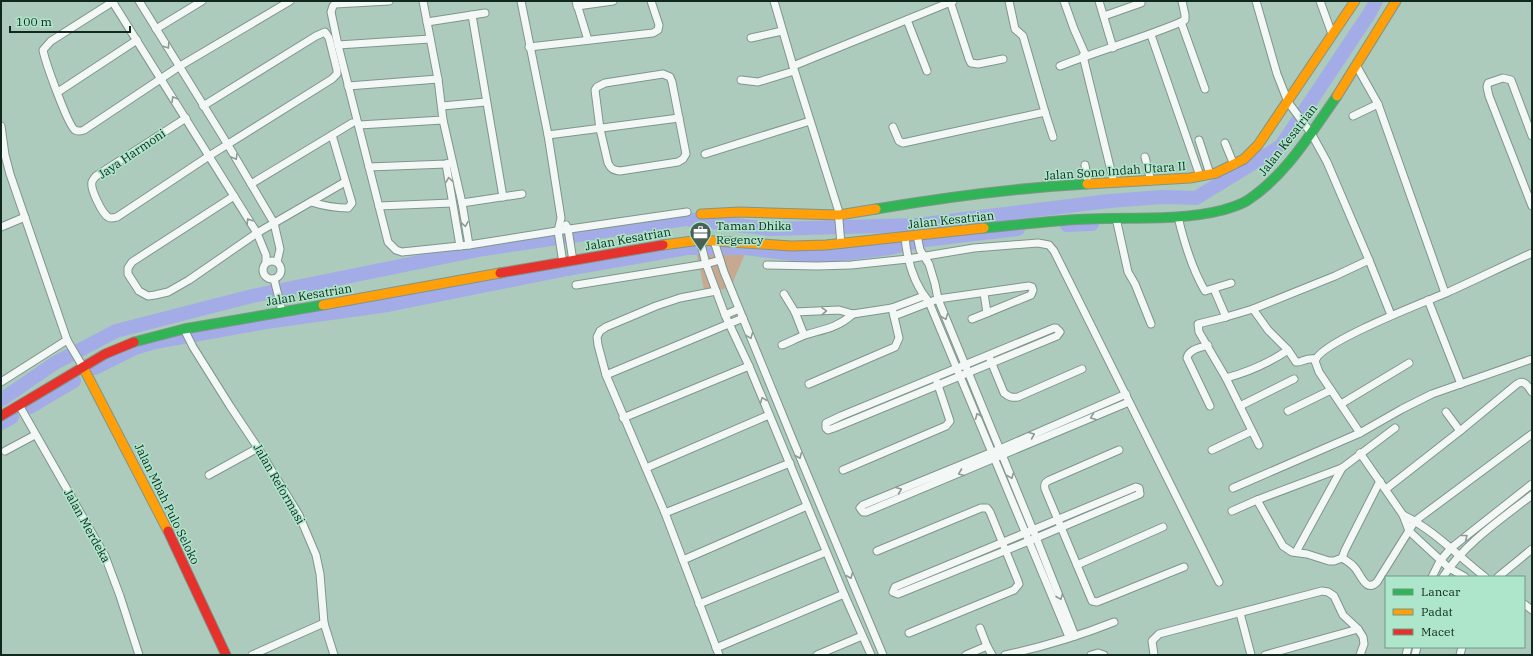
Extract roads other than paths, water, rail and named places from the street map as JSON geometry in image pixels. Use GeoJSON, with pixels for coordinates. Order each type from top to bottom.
{"type":"FeatureCollection","features":[{"type":"Feature","properties":{"kind":"street"},"geometry":{"type":"LineString","coordinates":[[274,279],[267,278],[263,273],[262,268],[266,262],[266,255],[257,233],[186,118],[161,78],[137,40],[113,1],[51,42],[43,50],[71,126],[79,132],[84,130],[161,78],[180,66],[290,1]]}},
{"type":"Feature","properties":{"kind":"street"},"geometry":{"type":"LineString","coordinates":[[139,1],[180,66],[274,223],[280,249],[277,262],[281,268],[281,271],[274,279]]}},
{"type":"Feature","properties":{"kind":"street"},"geometry":{"type":"LineString","coordinates":[[156,30],[202,1]]}},
{"type":"Feature","properties":{"kind":"street"},"geometry":{"type":"LineString","coordinates":[[389,1],[335,4],[331,12],[355,124],[369,167],[388,242],[396,250],[402,252],[558,234],[687,212]]}},
{"type":"Feature","properties":{"kind":"street"},"geometry":{"type":"LineString","coordinates":[[424,1],[442,106],[452,203],[460,246]]}},
{"type":"Feature","properties":{"kind":"street"},"geometry":{"type":"LineString","coordinates":[[521,1],[529,47],[548,135],[561,218],[558,234],[562,260]]}},
{"type":"Feature","properties":{"kind":"street"},"geometry":{"type":"LineString","coordinates":[[588,40],[577,3],[613,1]]}},
{"type":"Feature","properties":{"kind":"street"},"geometry":{"type":"LineString","coordinates":[[529,47],[656,32],[659,25],[651,1]]}},
{"type":"Feature","properties":{"kind":"street"},"geometry":{"type":"LineString","coordinates":[[774,1],[793,68],[840,219],[841,241]]}},
{"type":"Feature","properties":{"kind":"street"},"geometry":{"type":"LineString","coordinates":[[741,80],[758,82],[951,1],[969,59],[972,63],[978,64],[1003,59]]}},
{"type":"Feature","properties":{"kind":"street"},"geometry":{"type":"LineString","coordinates":[[1009,1],[1015,29],[1022,36],[1053,137]]}},
{"type":"Feature","properties":{"kind":"street"},"geometry":{"type":"LineString","coordinates":[[1064,1],[1084,56],[1114,182]]}},
{"type":"Feature","properties":{"kind":"street"},"geometry":{"type":"LineString","coordinates":[[1099,1],[1113,48]]}},
{"type":"Feature","properties":{"kind":"street"},"geometry":{"type":"LineString","coordinates":[[1060,66],[1084,56],[1152,35],[1185,20],[1182,1]]}},
{"type":"Feature","properties":{"kind":"street"},"geometry":{"type":"LineString","coordinates":[[1256,1],[1277,74],[1289,104],[1305,124],[1320,147],[1338,186],[1391,315]]}},
{"type":"Feature","properties":{"kind":"street"},"geometry":{"type":"LineString","coordinates":[[1320,1],[1332,34]]}},
{"type":"Feature","properties":{"kind":"street","name":"Jalan Sono Indah Utara II"},"geometry":{"type":"LineString","coordinates":[[701,214],[740,212],[840,219],[916,202],[993,192],[1114,182],[1175,180],[1210,174],[1234,165],[1244,159],[1258,145],[1289,104],[1332,34],[1355,1]]}},
{"type":"Feature","properties":{"kind":"street","name":"Jalan Kesatrian"},"geometry":{"type":"LineString","coordinates":[[1,416],[22,409],[104,354],[130,343],[282,308],[396,292],[573,258],[650,247],[700,243],[714,242],[791,246],[841,241],[905,238],[1088,219],[1178,217],[1220,211],[1247,201],[1274,180],[1311,133],[1337,96],[1396,1]]}},
{"type":"Feature","properties":{"kind":"street"},"geometry":{"type":"LineString","coordinates":[[1104,16],[1141,3]]}},
{"type":"Feature","properties":{"kind":"street"},"geometry":{"type":"LineString","coordinates":[[428,22],[485,13]]}},
{"type":"Feature","properties":{"kind":"street"},"geometry":{"type":"LineString","coordinates":[[472,15],[503,197]]}},
{"type":"Feature","properties":{"kind":"street"},"geometry":{"type":"LineString","coordinates":[[907,20],[927,71]]}},
{"type":"Feature","properties":{"kind":"street"},"geometry":{"type":"LineString","coordinates":[[1181,22],[1205,89]]}},
{"type":"Feature","properties":{"kind":"street"},"geometry":{"type":"LineString","coordinates":[[751,38],[782,31]]}},
{"type":"Feature","properties":{"kind":"street"},"geometry":{"type":"LineString","coordinates":[[203,106],[316,36],[325,32],[329,38],[337,70],[337,74],[332,79],[209,156]]}},
{"type":"Feature","properties":{"kind":"street"},"geometry":{"type":"LineString","coordinates":[[1152,35],[1200,176]]}},
{"type":"Feature","properties":{"kind":"street"},"geometry":{"type":"LineString","coordinates":[[338,45],[430,39]]}},
{"type":"Feature","properties":{"kind":"street"},"geometry":{"type":"LineString","coordinates":[[58,92],[137,40]]}},
{"type":"Feature","properties":{"kind":"street"},"geometry":{"type":"LineString","coordinates":[[1356,65],[1378,104],[1445,293]]}},
{"type":"Feature","properties":{"kind":"street"},"geometry":{"type":"LineString","coordinates":[[663,74],[670,77],[672,82],[686,154],[683,159],[678,162],[620,171],[610,168],[600,129],[595,90],[596,87],[605,83],[663,74]]}},
{"type":"Feature","properties":{"kind":"street"},"geometry":{"type":"LineString","coordinates":[[1532,136],[1512,81],[1509,78],[1503,78],[1488,83],[1487,87],[1489,96],[1532,206]]}},
{"type":"Feature","properties":{"kind":"street"},"geometry":{"type":"LineString","coordinates":[[348,86],[438,79]]}},
{"type":"Feature","properties":{"kind":"street"},"geometry":{"type":"LineString","coordinates":[[442,106],[486,102]]}},
{"type":"Feature","properties":{"kind":"street"},"geometry":{"type":"LineString","coordinates":[[1353,116],[1378,104]]}},
{"type":"Feature","properties":{"kind":"street"},"geometry":{"type":"LineString","coordinates":[[894,127],[898,141],[903,143],[1045,112]]}},
{"type":"Feature","properties":{"kind":"street","name":"Jaya Harmoni"},"geometry":{"type":"LineString","coordinates":[[186,118],[96,176],[92,182],[92,188],[104,213],[112,219],[117,217],[209,156]]}},
{"type":"Feature","properties":{"kind":"street"},"geometry":{"type":"LineString","coordinates":[[548,135],[679,118]]}},
{"type":"Feature","properties":{"kind":"street"},"geometry":{"type":"LineString","coordinates":[[251,184],[332,135],[355,124],[444,120]]}},
{"type":"Feature","properties":{"kind":"street"},"geometry":{"type":"LineString","coordinates":[[704,154],[810,121]]}},
{"type":"Feature","properties":{"kind":"street"},"geometry":{"type":"LineString","coordinates":[[1,126],[3,156],[69,343],[83,367]]}},
{"type":"Feature","properties":{"kind":"street"},"geometry":{"type":"LineString","coordinates":[[311,202],[325,207],[348,208],[352,203],[332,135]]}},
{"type":"Feature","properties":{"kind":"street"},"geometry":{"type":"LineString","coordinates":[[1199,140],[1210,174]]}},
{"type":"Feature","properties":{"kind":"street"},"geometry":{"type":"LineString","coordinates":[[1225,143],[1234,165]]}},
{"type":"Feature","properties":{"kind":"street"},"geometry":{"type":"LineString","coordinates":[[1145,157],[1151,181]]}},
{"type":"Feature","properties":{"kind":"street"},"geometry":{"type":"LineString","coordinates":[[369,167],[449,163]]}},
{"type":"Feature","properties":{"kind":"street"},"geometry":{"type":"LineString","coordinates":[[449,163],[462,203],[469,245]]}},
{"type":"Feature","properties":{"kind":"street"},"geometry":{"type":"LineString","coordinates":[[1085,165],[1088,184]]}},
{"type":"Feature","properties":{"kind":"street"},"geometry":{"type":"LineString","coordinates":[[234,196],[132,262],[128,268],[128,274],[132,282],[143,295],[155,295],[168,292],[189,280],[257,233],[345,182]]}},
{"type":"Feature","properties":{"kind":"street"},"geometry":{"type":"LineString","coordinates":[[462,203],[522,194]]}},
{"type":"Feature","properties":{"kind":"street"},"geometry":{"type":"LineString","coordinates":[[378,206],[452,203]]}},
{"type":"Feature","properties":{"kind":"street"},"geometry":{"type":"LineString","coordinates":[[1,227],[25,217]]}},
{"type":"Feature","properties":{"kind":"street"},"geometry":{"type":"LineString","coordinates":[[1178,217],[1184,240],[1205,291],[1231,283]]}},
{"type":"Feature","properties":{"kind":"street"},"geometry":{"type":"LineString","coordinates":[[561,218],[569,232],[573,258]]}},
{"type":"Feature","properties":{"kind":"street"},"geometry":{"type":"LineString","coordinates":[[1116,218],[1128,272],[1135,284],[1151,324]]}},
{"type":"Feature","properties":{"kind":"street"},"geometry":{"type":"LineString","coordinates":[[917,236],[920,250],[923,257],[929,264],[938,299],[963,368],[961,375],[1029,541],[1072,637]]}},
{"type":"Feature","properties":{"kind":"street"},"geometry":{"type":"LineString","coordinates":[[905,238],[908,259],[919,289],[930,302],[1002,452],[1034,530],[1072,637]]}},
{"type":"Feature","properties":{"kind":"street"},"geometry":{"type":"LineString","coordinates":[[714,242],[739,309],[790,434],[883,655]]}},
{"type":"Feature","properties":{"kind":"street"},"geometry":{"type":"LineString","coordinates":[[767,265],[851,265],[923,257],[974,248],[1038,242],[1048,244],[1052,248],[1126,394],[1219,582]]}},
{"type":"Feature","properties":{"kind":"street"},"geometry":{"type":"LineString","coordinates":[[700,243],[706,264],[725,315],[749,366],[826,552],[871,655]]}},
{"type":"Feature","properties":{"kind":"street"},"geometry":{"type":"LineString","coordinates":[[1360,433],[1316,367],[1316,359],[1323,351],[1337,342],[1391,315],[1445,293],[1532,253]]}},
{"type":"Feature","properties":{"kind":"street"},"geometry":{"type":"LineString","coordinates":[[576,285],[706,264],[719,257]]}},
{"type":"Feature","properties":{"kind":"street"},"geometry":{"type":"LineString","coordinates":[[1259,445],[1226,378],[1198,330],[1198,324],[1226,318],[1253,309],[1335,276],[1369,260]]}},
{"type":"Feature","properties":{"kind":"street"},"geometry":{"type":"LineString","coordinates":[[266,262],[277,262]]}},
{"type":"Feature","properties":{"kind":"street"},"geometry":{"type":"LineString","coordinates":[[274,279],[278,288],[282,308]]}},
{"type":"Feature","properties":{"kind":"street"},"geometry":{"type":"LineString","coordinates":[[894,316],[938,299],[1029,286],[1032,287],[1033,290],[1031,295],[972,319]]}},
{"type":"Feature","properties":{"kind":"street"},"geometry":{"type":"LineString","coordinates":[[1214,289],[1226,318]]}},
{"type":"Feature","properties":{"kind":"street"},"geometry":{"type":"LineString","coordinates":[[716,291],[680,298],[656,306],[606,326],[600,331],[597,337],[606,375],[623,418],[665,512],[719,655]]}},
{"type":"Feature","properties":{"kind":"street"},"geometry":{"type":"LineString","coordinates":[[984,293],[987,313]]}},
{"type":"Feature","properties":{"kind":"street"},"geometry":{"type":"LineString","coordinates":[[784,294],[795,312],[804,335]]}},
{"type":"Feature","properties":{"kind":"street"},"geometry":{"type":"LineString","coordinates":[[795,312],[839,310],[853,314],[892,308],[924,296]]}},
{"type":"Feature","properties":{"kind":"street"},"geometry":{"type":"LineString","coordinates":[[1428,300],[1461,384]]}},
{"type":"Feature","properties":{"kind":"street"},"geometry":{"type":"LineString","coordinates":[[809,384],[895,347],[899,338],[892,308]]}},
{"type":"Feature","properties":{"kind":"street"},"geometry":{"type":"LineString","coordinates":[[725,315],[739,309]]}},
{"type":"Feature","properties":{"kind":"street"},"geometry":{"type":"LineString","coordinates":[[1253,309],[1268,330],[1288,350],[1297,363],[1308,358],[1316,359]]}},
{"type":"Feature","properties":{"kind":"street"},"geometry":{"type":"LineString","coordinates":[[782,345],[804,335],[843,323],[853,314]]}},
{"type":"Feature","properties":{"kind":"street"},"geometry":{"type":"LineString","coordinates":[[606,375],[743,318]]}},
{"type":"Feature","properties":{"kind":"street"},"geometry":{"type":"LineString","coordinates":[[961,375],[936,381],[869,404],[826,423],[826,428],[828,430],[834,428],[872,412],[936,381],[963,368],[988,355],[1054,328],[1060,332],[1057,336],[991,363],[963,368]]}},
{"type":"Feature","properties":{"kind":"street","name":"Jalan Reformasi"},"geometry":{"type":"LineString","coordinates":[[185,331],[193,347],[258,448],[299,516],[316,555],[320,574],[324,623],[334,655]]}},
{"type":"Feature","properties":{"kind":"street"},"geometry":{"type":"LineString","coordinates":[[2,379],[69,343]]}},
{"type":"Feature","properties":{"kind":"street"},"geometry":{"type":"LineString","coordinates":[[1208,345],[1191,351],[1187,355],[1187,358],[1210,406]]}},
{"type":"Feature","properties":{"kind":"street"},"geometry":{"type":"LineString","coordinates":[[1226,378],[1254,369],[1288,350]]}},
{"type":"Feature","properties":{"kind":"street"},"geometry":{"type":"LineString","coordinates":[[988,355],[1004,393],[1008,397],[1013,398],[1018,398],[1082,369]]}},
{"type":"Feature","properties":{"kind":"street"},"geometry":{"type":"LineString","coordinates":[[1233,488],[1360,433],[1420,400],[1532,359]]}},
{"type":"Feature","properties":{"kind":"street"},"geometry":{"type":"LineString","coordinates":[[1341,404],[1409,362]]}},
{"type":"Feature","properties":{"kind":"street"},"geometry":{"type":"LineString","coordinates":[[623,418],[749,366]]}},
{"type":"Feature","properties":{"kind":"street","name":"Jalan Mbah Pulo Seloko"},"geometry":{"type":"LineString","coordinates":[[83,367],[166,527],[226,655]]}},
{"type":"Feature","properties":{"kind":"street"},"geometry":{"type":"LineString","coordinates":[[1240,406],[1294,379]]}},
{"type":"Feature","properties":{"kind":"street"},"geometry":{"type":"LineString","coordinates":[[843,470],[946,426],[950,421],[936,381]]}},
{"type":"Feature","properties":{"kind":"street"},"geometry":{"type":"LineString","coordinates":[[1386,489],[1518,383],[1524,383],[1532,392]]}},
{"type":"Feature","properties":{"kind":"street"},"geometry":{"type":"LineString","coordinates":[[1288,412],[1331,390]]}},
{"type":"Feature","properties":{"kind":"street"},"geometry":{"type":"LineString","coordinates":[[1059,428],[1126,394]]}},
{"type":"Feature","properties":{"kind":"street"},"geometry":{"type":"LineString","coordinates":[[922,484],[866,512],[860,510],[863,505],[922,484],[1059,428],[1130,402]]}},
{"type":"Feature","properties":{"kind":"street"},"geometry":{"type":"LineString","coordinates":[[869,404],[872,412]]}},
{"type":"Feature","properties":{"kind":"street","name":"Jalan Merdeka"},"geometry":{"type":"LineString","coordinates":[[22,409],[35,435],[105,556],[116,582],[139,655]]}},
{"type":"Feature","properties":{"kind":"street"},"geometry":{"type":"LineString","coordinates":[[1446,412],[1460,431]]}},
{"type":"Feature","properties":{"kind":"street"},"geometry":{"type":"LineString","coordinates":[[646,468],[769,416]]}},
{"type":"Feature","properties":{"kind":"street"},"geometry":{"type":"LineString","coordinates":[[1232,511],[1342,468],[1395,428]]}},
{"type":"Feature","properties":{"kind":"street"},"geometry":{"type":"LineString","coordinates":[[1212,450],[1252,431]]}},
{"type":"Feature","properties":{"kind":"street"},"geometry":{"type":"LineString","coordinates":[[778,436],[790,434]]}},
{"type":"Feature","properties":{"kind":"street"},"geometry":{"type":"LineString","coordinates":[[781,443],[790,434]]}},
{"type":"Feature","properties":{"kind":"street"},"geometry":{"type":"LineString","coordinates":[[1257,500],[1283,546],[1292,552],[1307,554],[1329,561],[1342,558],[1350,562],[1367,586],[1374,585],[1415,521],[1532,434]]}},
{"type":"Feature","properties":{"kind":"street"},"geometry":{"type":"LineString","coordinates":[[4,451],[35,435]]}},
{"type":"Feature","properties":{"kind":"street"},"geometry":{"type":"LineString","coordinates":[[208,476],[258,448]]}},
{"type":"Feature","properties":{"kind":"street"},"geometry":{"type":"LineString","coordinates":[[1119,450],[1046,482],[1045,489],[1078,565],[1090,598],[1094,602],[1184,567]]}},
{"type":"Feature","properties":{"kind":"street"},"geometry":{"type":"LineString","coordinates":[[1360,453],[1403,515],[1408,531],[1448,568],[1463,576]]}},
{"type":"Feature","properties":{"kind":"street"},"geometry":{"type":"LineString","coordinates":[[665,512],[790,463]]}},
{"type":"Feature","properties":{"kind":"street"},"geometry":{"type":"LineString","coordinates":[[1296,552],[1342,468]]}},
{"type":"Feature","properties":{"kind":"street"},"geometry":{"type":"LineString","coordinates":[[1342,558],[1380,481]]}},
{"type":"Feature","properties":{"kind":"street"},"geometry":{"type":"LineString","coordinates":[[1432,576],[1440,561],[1451,548],[1532,484]]}},
{"type":"Feature","properties":{"kind":"street"},"geometry":{"type":"LineString","coordinates":[[1059,523],[1029,541],[898,594],[893,592],[895,587],[1001,542],[1034,530],[1059,523],[1116,504],[1140,494],[1140,490],[1136,487],[1059,523]]}},
{"type":"Feature","properties":{"kind":"street"},"geometry":{"type":"LineString","coordinates":[[1444,576],[1448,568],[1471,543],[1532,495]]}},
{"type":"Feature","properties":{"kind":"street"},"geometry":{"type":"LineString","coordinates":[[1113,497],[1116,504]]}},
{"type":"Feature","properties":{"kind":"street"},"geometry":{"type":"LineString","coordinates":[[1508,503],[1513,510]]}},
{"type":"Feature","properties":{"kind":"street"},"geometry":{"type":"LineString","coordinates":[[683,560],[807,506]]}},
{"type":"Feature","properties":{"kind":"street"},"geometry":{"type":"LineString","coordinates":[[877,551],[981,508],[987,508],[1018,581],[1019,584],[1014,590],[909,633]]}},
{"type":"Feature","properties":{"kind":"street"},"geometry":{"type":"LineString","coordinates":[[1403,515],[1415,521],[1451,548],[1484,576]]}},
{"type":"Feature","properties":{"kind":"street"},"geometry":{"type":"LineString","coordinates":[[815,524],[826,519]]}},
{"type":"Feature","properties":{"kind":"street"},"geometry":{"type":"LineString","coordinates":[[1078,565],[1163,527]]}},
{"type":"Feature","properties":{"kind":"street"},"geometry":{"type":"LineString","coordinates":[[820,536],[831,531]]}},
{"type":"Feature","properties":{"kind":"street"},"geometry":{"type":"LineString","coordinates":[[1499,576],[1532,549]]}},
{"type":"Feature","properties":{"kind":"street"},"geometry":{"type":"LineString","coordinates":[[699,604],[826,552]]}},
{"type":"Feature","properties":{"kind":"street"},"geometry":{"type":"LineString","coordinates":[[939,568],[942,576]]}},
{"type":"Feature","properties":{"kind":"street"},"geometry":{"type":"LineString","coordinates":[[1154,655],[1152,641],[1159,634],[1322,591],[1328,592],[1334,596],[1343,615],[1358,629],[1363,637],[1364,644],[1360,655]]}},
{"type":"Feature","properties":{"kind":"street"},"geometry":{"type":"LineString","coordinates":[[716,648],[844,594]]}},
{"type":"Feature","properties":{"kind":"street"},"geometry":{"type":"LineString","coordinates":[[1240,613],[1251,655]]}},
{"type":"Feature","properties":{"kind":"street"},"geometry":{"type":"LineString","coordinates":[[1005,655],[1072,637],[1114,622]]}},
{"type":"Feature","properties":{"kind":"street"},"geometry":{"type":"LineString","coordinates":[[252,655],[324,623]]}},
{"type":"Feature","properties":{"kind":"street"},"geometry":{"type":"LineString","coordinates":[[980,628],[992,655]]}},
{"type":"Feature","properties":{"kind":"street"},"geometry":{"type":"LineString","coordinates":[[1265,655],[1358,629]]}},
{"type":"Feature","properties":{"kind":"street"},"geometry":{"type":"LineString","coordinates":[[817,655],[862,636]]}},
{"type":"Feature","properties":{"kind":"street"},"geometry":{"type":"LineString","coordinates":[[966,655],[987,646]]}},
{"type":"Feature","properties":{"kind":"street"},"geometry":{"type":"LineString","coordinates":[[1091,655],[1098,653],[1104,655]]}},
{"type":"Feature","properties":{"kind":"waterway"},"geometry":{"type":"LineString","coordinates":[[1,400],[55,363],[116,331],[252,296],[484,249],[686,219],[771,229],[916,225],[1109,201],[1162,197],[1196,198],[1281,146],[1369,14],[1376,1]]}},
{"type":"Feature","properties":{"kind":"waterway"},"geometry":{"type":"LineString","coordinates":[[1067,225],[1092,224]]}},
{"type":"Feature","properties":{"kind":"waterway"},"geometry":{"type":"LineString","coordinates":[[95,368],[135,348],[155,342],[266,322],[388,305],[567,269],[687,248],[745,248],[818,257],[890,248],[925,240],[1018,229]]}},
{"type":"Feature","properties":{"kind":"waterway"},"geometry":{"type":"LineString","coordinates":[[30,407],[74,381]]}},
{"type":"Feature","properties":{"kind":"waterway"},"geometry":{"type":"LineString","coordinates":[[1,423],[12,417]]}},
{"type":"Feature","properties":{"kind":"place","name":"Taman Dhika Regency"},"geometry":{"type":"Point","coordinates":[701,252]}}]}
